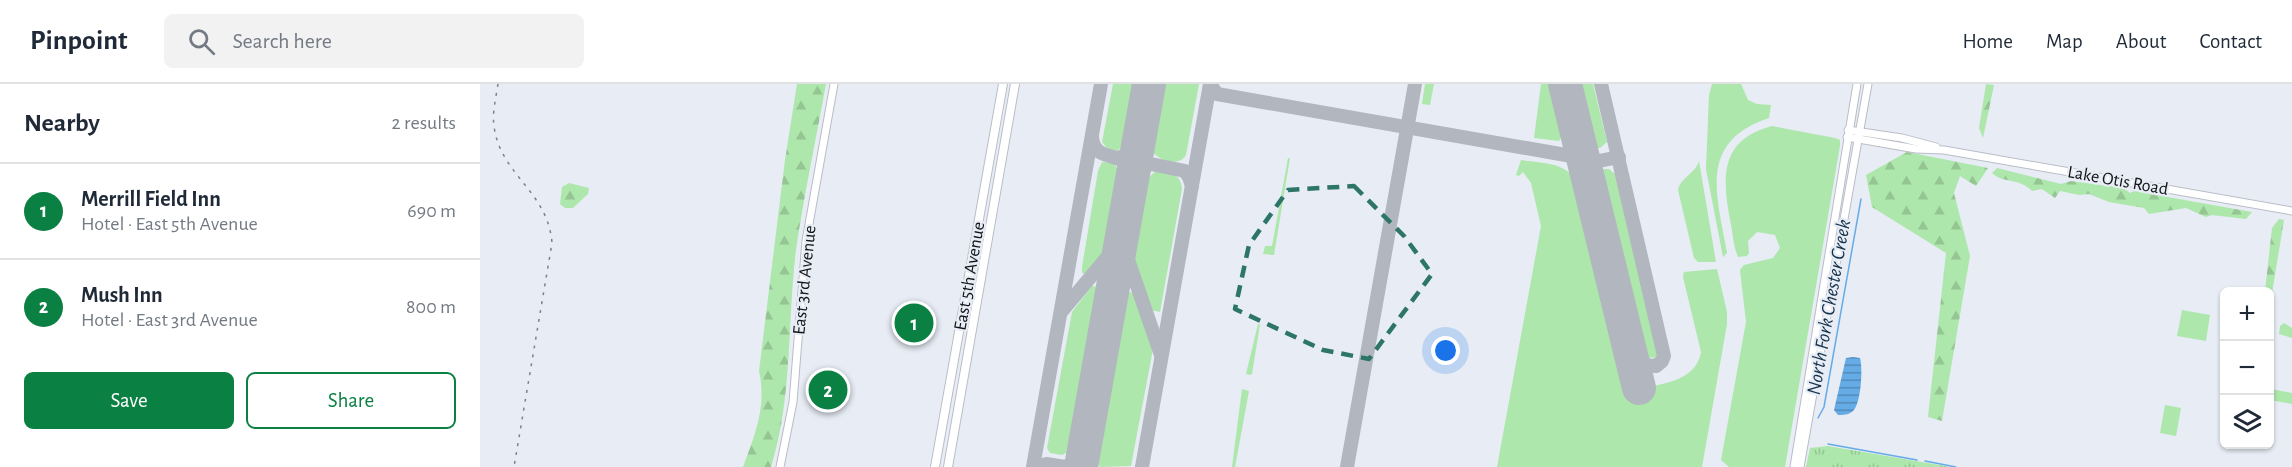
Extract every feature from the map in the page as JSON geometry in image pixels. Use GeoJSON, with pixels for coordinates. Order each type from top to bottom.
{"type":"FeatureCollection","features":[{"type":"Feature","properties":{"kind":"highway","name":"East 5th Avenue"},"geometry":{"type":"LineString","coordinates":[[935,467],[1003,84]]}},
{"type":"Feature","properties":{"kind":"highway","name":"East 5th Avenue"},"geometry":{"type":"LineString","coordinates":[[948,467],[1015,84]]}},
{"type":"Feature","properties":{"kind":"main road","name":"East 3rd Avenue"},"geometry":{"type":"LineString","coordinates":[[780,467],[793,402],[806,241],[834,84]]}},
{"type":"Feature","properties":{"kind":"main road"},"geometry":{"type":"LineString","coordinates":[[1794,467],[1857,84]]}},
{"type":"Feature","properties":{"kind":"main road"},"geometry":{"type":"LineString","coordinates":[[1800,467],[1868,84]]}},
{"type":"Feature","properties":{"kind":"main road","name":"Lake Otis Road"},"geometry":{"type":"LineString","coordinates":[[1847,134],[1861,131],[1902,138],[1944,150],[2292,211]]}},
{"type":"Feature","properties":{"kind":"main road","name":"Lake Otis Road"},"geometry":{"type":"LineString","coordinates":[[1847,134],[1859,140],[1916,149],[1944,150]]}},
{"type":"Feature","properties":{"kind":"highlighted area"},"geometry":{"type":"Polygon","coordinates":[[[1354,186],[1404,236],[1432,274],[1369,359],[1323,350],[1235,309],[1249,245],[1288,190],[1354,186]]]}},
{"type":"Feature","properties":{"kind":"green space"},"geometry":{"type":"Polygon","coordinates":[[[797,84],[826,84],[796,250],[783,414],[771,467],[743,467],[761,408],[759,371],[785,160],[797,84]]]}},
{"type":"Feature","properties":{"kind":"green space"},"geometry":{"type":"Polygon","coordinates":[[[1113,84],[1134,84],[1123,146],[1117,151],[1107,148],[1102,142],[1113,84]]]}},
{"type":"Feature","properties":{"kind":"green space"},"geometry":{"type":"Polygon","coordinates":[[[1164,84],[1199,84],[1186,155],[1175,162],[1160,158],[1152,152],[1164,84]]]}},
{"type":"Feature","properties":{"kind":"green space"},"geometry":{"type":"Polygon","coordinates":[[[1425,84],[1434,84],[1430,105],[1422,104],[1425,84]]]}},
{"type":"Feature","properties":{"kind":"green space"},"geometry":{"type":"Polygon","coordinates":[[[1541,84],[1554,84],[1566,130],[1559,141],[1534,138],[1541,84]]]}},
{"type":"Feature","properties":{"kind":"green space"},"geometry":{"type":"Polygon","coordinates":[[[1575,84],[1593,84],[1607,142],[1600,148],[1594,148],[1589,143],[1575,84]]]}},
{"type":"Feature","properties":{"kind":"green space"},"geometry":{"type":"Polygon","coordinates":[[[1712,84],[1741,84],[1748,100],[1757,104],[1771,105],[1769,118],[1746,128],[1731,141],[1721,156],[1717,173],[1717,191],[1727,253],[1723,257],[1706,169],[1709,95],[1712,84]]]}},
{"type":"Feature","properties":{"kind":"green space"},"geometry":{"type":"Polygon","coordinates":[[[1986,84],[1994,85],[1983,138],[1979,128],[1986,84]]]}},
{"type":"Feature","properties":{"kind":"green space"},"geometry":{"type":"Polygon","coordinates":[[[1772,126],[1835,138],[1840,140],[1840,146],[1785,467],[1729,467],[1721,460],[1746,322],[1740,270],[1744,265],[1773,258],[1780,248],[1775,235],[1757,232],[1748,241],[1747,256],[1738,257],[1727,204],[1726,175],[1728,162],[1742,140],[1772,126]]]}},
{"type":"Feature","properties":{"kind":"green space"},"geometry":{"type":"Polygon","coordinates":[[[1907,152],[1988,168],[1976,186],[1960,176],[1954,193],[1970,256],[1942,421],[1928,417],[1946,253],[1872,207],[1866,175],[1907,152]]]}},
{"type":"Feature","properties":{"kind":"green space"},"geometry":{"type":"Polygon","coordinates":[[[1288,158],[1290,158],[1274,255],[1263,254],[1265,246],[1272,246],[1288,158]]]}},
{"type":"Feature","properties":{"kind":"green space"},"geometry":{"type":"Polygon","coordinates":[[[1521,160],[1559,167],[1576,180],[1629,390],[1683,377],[1697,363],[1701,352],[1683,277],[1684,272],[1717,269],[1727,312],[1727,324],[1702,467],[1497,467],[1541,226],[1531,183],[1523,172],[1519,176],[1516,175],[1521,160]]]}},
{"type":"Feature","properties":{"kind":"green space"},"geometry":{"type":"Polygon","coordinates":[[[1699,161],[1716,262],[1698,262],[1694,258],[1678,190],[1699,161]]]}},
{"type":"Feature","properties":{"kind":"green space"},"geometry":{"type":"Polygon","coordinates":[[[1102,162],[1114,163],[1119,172],[1104,251],[1086,274],[1082,273],[1082,267],[1098,171],[1102,162]]]}},
{"type":"Feature","properties":{"kind":"green space"},"geometry":{"type":"Polygon","coordinates":[[[1997,168],[2061,184],[2071,181],[2123,188],[2130,193],[2134,191],[2252,212],[2246,219],[2212,215],[2206,217],[2186,208],[2149,214],[2144,208],[2109,202],[2089,194],[2079,195],[2060,191],[2055,198],[2042,189],[2032,191],[2021,184],[1996,176],[1992,173],[1997,168]]]}},
{"type":"Feature","properties":{"kind":"green space"},"geometry":{"type":"Polygon","coordinates":[[[1604,169],[1609,169],[1615,174],[1660,348],[1657,357],[1648,358],[1644,354],[1598,177],[1604,169]]]}},
{"type":"Feature","properties":{"kind":"green space"},"geometry":{"type":"Polygon","coordinates":[[[1157,170],[1177,177],[1182,189],[1160,312],[1151,310],[1133,254],[1148,178],[1157,170]]]}},
{"type":"Feature","properties":{"kind":"green space"},"geometry":{"type":"Polygon","coordinates":[[[569,183],[589,188],[588,194],[573,208],[565,208],[560,204],[562,187],[569,183]]]}},
{"type":"Feature","properties":{"kind":"green space"},"geometry":{"type":"Polygon","coordinates":[[[2279,219],[2284,220],[2273,287],[2265,287],[2272,228],[2279,219]]]}},
{"type":"Feature","properties":{"kind":"green space"},"geometry":{"type":"Polygon","coordinates":[[[1092,286],[1098,287],[1068,452],[1062,455],[1050,453],[1047,448],[1072,312],[1092,286]]]}},
{"type":"Feature","properties":{"kind":"green space"},"geometry":{"type":"Polygon","coordinates":[[[1129,292],[1133,293],[1153,349],[1131,466],[1100,467],[1097,462],[1129,292]]]}},
{"type":"Feature","properties":{"kind":"green space"},"geometry":{"type":"Polygon","coordinates":[[[2182,310],[2210,315],[2206,341],[2177,336],[2182,310]]]}},
{"type":"Feature","properties":{"kind":"green space"},"geometry":{"type":"Polygon","coordinates":[[[2284,323],[2292,328],[2292,338],[2279,334],[2280,326],[2284,323]]]}},
{"type":"Feature","properties":{"kind":"green space"},"geometry":{"type":"Polygon","coordinates":[[[1258,324],[1260,324],[1250,375],[1246,374],[1258,324]]]}},
{"type":"Feature","properties":{"kind":"green space"},"geometry":{"type":"Polygon","coordinates":[[[1242,389],[1249,391],[1235,467],[1232,467],[1242,389]]]}},
{"type":"Feature","properties":{"kind":"green space"},"geometry":{"type":"Polygon","coordinates":[[[2274,390],[2292,393],[2292,404],[2274,401],[2274,390]]]}},
{"type":"Feature","properties":{"kind":"green space"},"geometry":{"type":"Polygon","coordinates":[[[2165,405],[2181,408],[2176,436],[2160,433],[2165,405]]]}},
{"type":"Feature","properties":{"kind":"green space"},"geometry":{"type":"Polygon","coordinates":[[[1828,446],[1951,467],[1806,467],[1810,448],[1828,446]]]}},
{"type":"Feature","properties":{"kind":"water"},"geometry":{"type":"Polygon","coordinates":[[[1846,358],[1860,358],[1861,363],[1861,386],[1858,401],[1851,412],[1838,415],[1834,410],[1846,358]]]}},
{"type":"Feature","properties":{"kind":"waterway","name":"North Fork Chester Creek"},"geometry":{"type":"LineString","coordinates":[[1818,418],[1824,407],[1861,199]]}},
{"type":"Feature","properties":{"kind":"waterway","name":"North Fork Chester Creek"},"geometry":{"type":"LineString","coordinates":[[1828,444],[1917,460]]}},
{"type":"Feature","properties":{"kind":"waterway","name":"North Fork Chester Creek"},"geometry":{"type":"LineString","coordinates":[[1925,461],[1956,467]]}},
{"type":"Feature","properties":{"kind":"taxiway"},"geometry":{"type":"LineString","coordinates":[[1033,467],[1101,84]]}},
{"type":"Feature","properties":{"kind":"taxiway"},"geometry":{"type":"LineString","coordinates":[[1148,89],[1150,84]]}},
{"type":"Feature","properties":{"kind":"taxiway"},"geometry":{"type":"LineString","coordinates":[[1210,84],[1217,94],[1599,161],[1619,157]]}},
{"type":"Feature","properties":{"kind":"taxiway"},"geometry":{"type":"LineString","coordinates":[[1142,467],[1210,84]]}},
{"type":"Feature","properties":{"kind":"taxiway"},"geometry":{"type":"LineString","coordinates":[[1347,467],[1415,84]]}},
{"type":"Feature","properties":{"kind":"taxiway"},"geometry":{"type":"LineString","coordinates":[[1601,84],[1664,356],[1662,361],[1656,366],[1642,365],[1628,340]]}},
{"type":"Feature","properties":{"kind":"taxiway"},"geometry":{"type":"LineString","coordinates":[[1092,137],[1094,146],[1099,151],[1124,162],[1132,178]]}},
{"type":"Feature","properties":{"kind":"taxiway"},"geometry":{"type":"LineString","coordinates":[[1118,158],[1130,154],[1139,141]]}},
{"type":"Feature","properties":{"kind":"taxiway"},"geometry":{"type":"LineString","coordinates":[[1132,178],[1138,168],[1151,164],[1185,171],[1192,186]]}},
{"type":"Feature","properties":{"kind":"taxiway"},"geometry":{"type":"LineString","coordinates":[[1122,232],[1125,251],[1161,355]]}},
{"type":"Feature","properties":{"kind":"taxiway"},"geometry":{"type":"LineString","coordinates":[[1062,311],[1115,248],[1122,234]]}},
{"type":"Feature","properties":{"kind":"taxiway"},"geometry":{"type":"LineString","coordinates":[[1064,467],[1075,464],[1083,455]]}},
{"type":"Feature","properties":{"kind":"taxiway"},"geometry":{"type":"LineString","coordinates":[[1038,467],[1046,464],[1065,467]]}},
{"type":"Feature","properties":{"kind":"runway"},"geometry":{"type":"LineString","coordinates":[[1081,467],[1149,84]]}},
{"type":"Feature","properties":{"kind":"runway"},"geometry":{"type":"LineString","coordinates":[[1565,84],[1639,388]]}},
{"type":"Feature","properties":{"kind":"railway"},"geometry":{"type":"LineString","coordinates":[[498,84],[494,105],[494,126],[498,143],[505,158],[542,210],[549,225],[552,243],[514,467]]}},
{"type":"Feature","properties":{"kind":"place","name":"Merrill Field Inn"},"geometry":{"type":"Point","coordinates":[914,323]}},
{"type":"Feature","properties":{"kind":"place","name":"Mush Inn"},"geometry":{"type":"Point","coordinates":[828,390]}}]}
